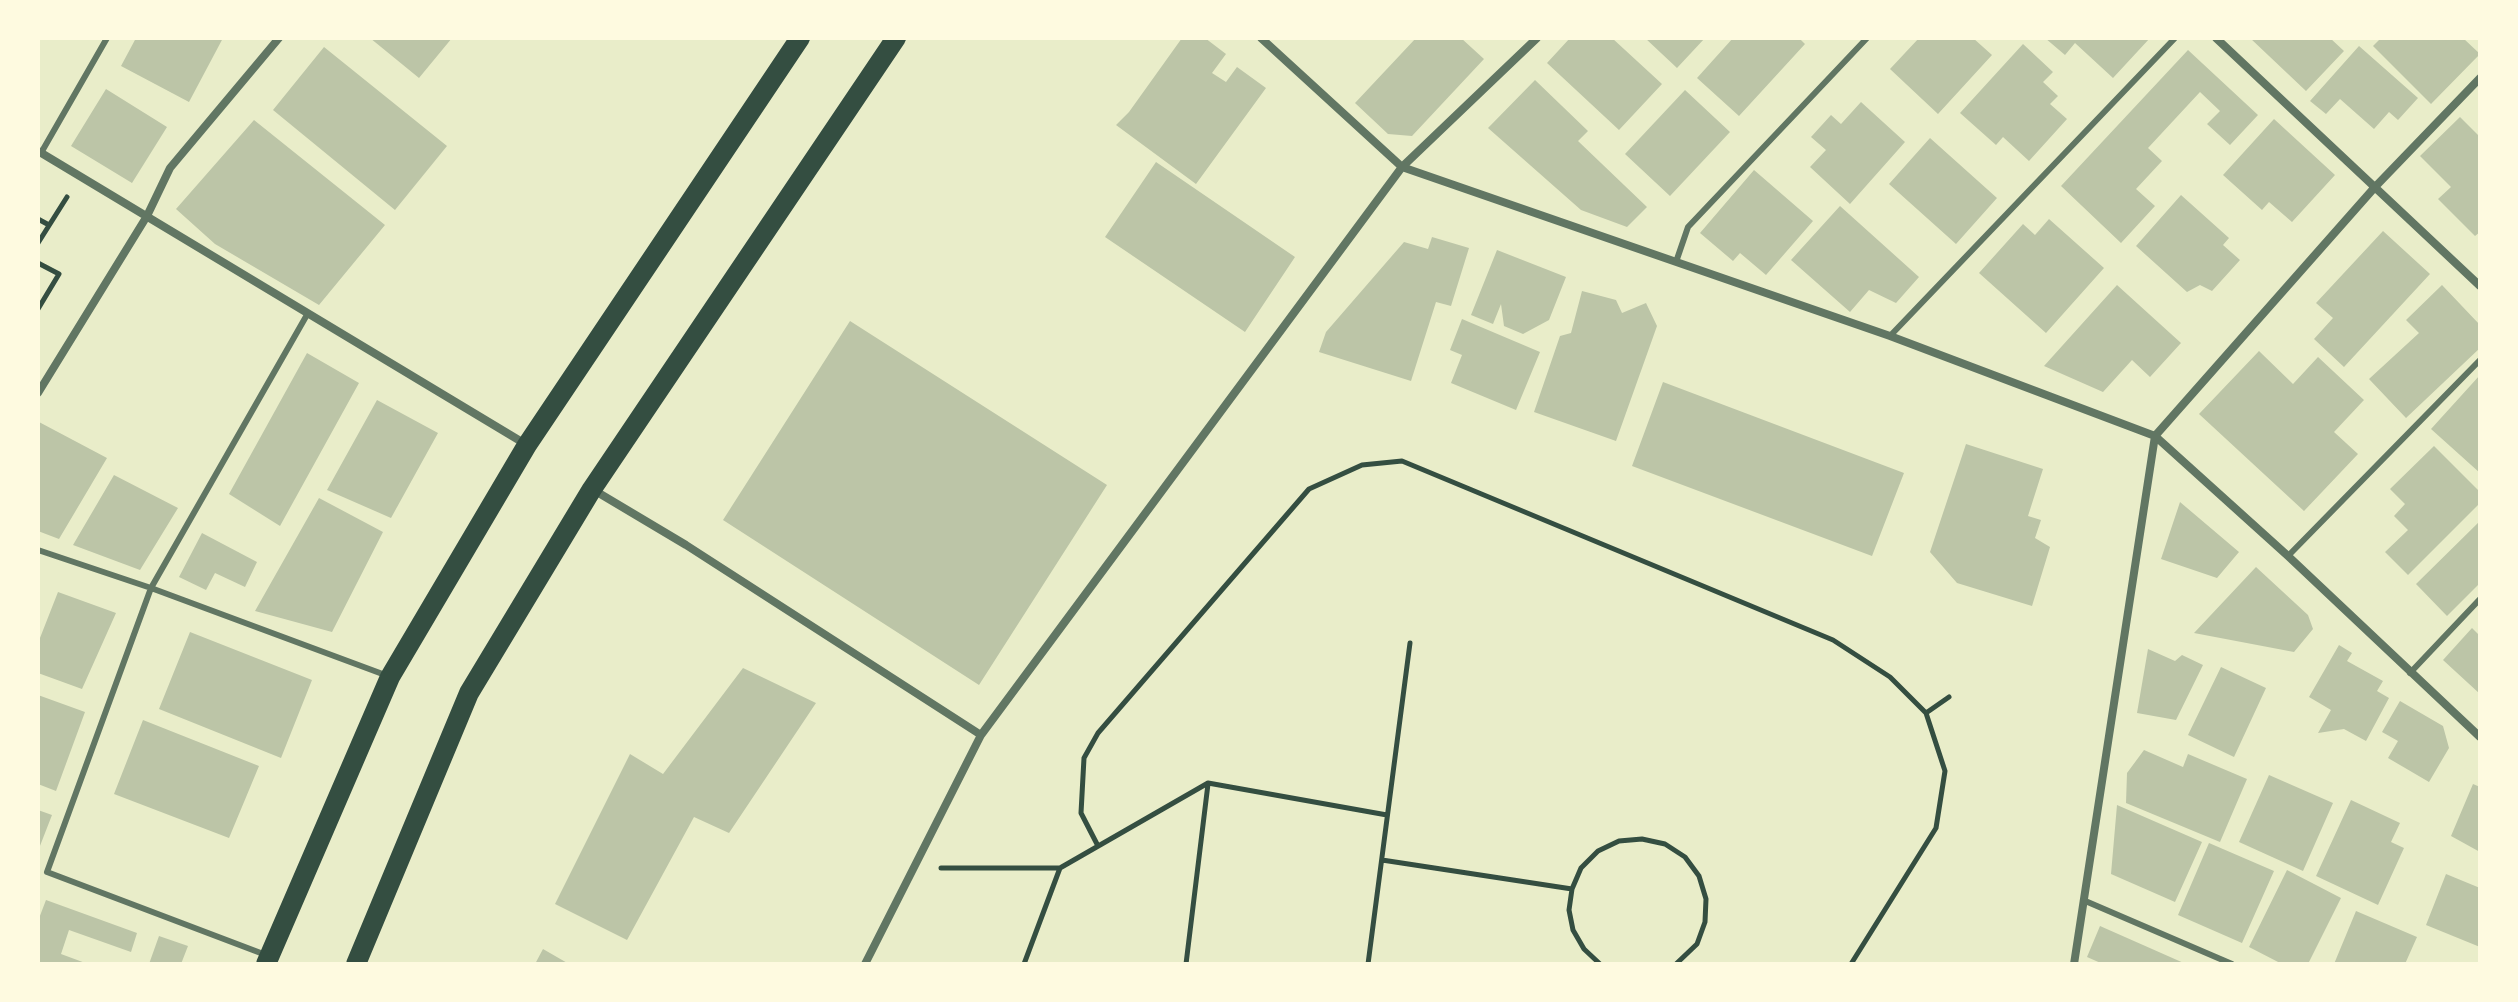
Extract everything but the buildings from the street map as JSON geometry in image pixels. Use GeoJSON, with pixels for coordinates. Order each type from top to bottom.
{"type":"FeatureCollection","features":[{"type":"Feature","properties":{"kind":"main road"},"geometry":{"type":"LineString","coordinates":[[267,960],[390,677],[527,445],[800,38]]}},
{"type":"Feature","properties":{"kind":"main road"},"geometry":{"type":"LineString","coordinates":[[356,964],[469,693],[592,489],[896,38]]}},
{"type":"Feature","properties":{"kind":"street"},"geometry":{"type":"LineString","coordinates":[[38,393],[147,216],[170,168],[279,38]]}},
{"type":"Feature","properties":{"kind":"street"},"geometry":{"type":"LineString","coordinates":[[1261,38],[1402,167],[1890,336],[2155,436],[2480,737]]}},
{"type":"Feature","properties":{"kind":"street"},"geometry":{"type":"LineString","coordinates":[[865,964],[981,735],[1402,167],[1537,38]]}},
{"type":"Feature","properties":{"kind":"street"},"geometry":{"type":"LineString","coordinates":[[2221,39],[2480,286]]}},
{"type":"Feature","properties":{"kind":"street"},"geometry":{"type":"LineString","coordinates":[[2074,964],[2155,436],[2375,187],[2480,78]]}},
{"type":"Feature","properties":{"kind":"street"},"geometry":{"type":"LineString","coordinates":[[40,152],[527,445]]}},
{"type":"Feature","properties":{"kind":"street"},"geometry":{"type":"LineString","coordinates":[[592,489],[686,545],[981,735]]}},
{"type":"Feature","properties":{"kind":"lane"},"geometry":{"type":"LineString","coordinates":[[40,152],[107,38]]}},
{"type":"Feature","properties":{"kind":"lane"},"geometry":{"type":"LineString","coordinates":[[1676,262],[1688,227],[1867,38]]}},
{"type":"Feature","properties":{"kind":"lane"},"geometry":{"type":"LineString","coordinates":[[1890,336],[2175,38]]}},
{"type":"Feature","properties":{"kind":"lane"},"geometry":{"type":"LineString","coordinates":[[267,960],[47,872],[151,588],[308,313]]}},
{"type":"Feature","properties":{"kind":"lane"},"geometry":{"type":"LineString","coordinates":[[2288,556],[2480,360]]}},
{"type":"Feature","properties":{"kind":"lane"},"geometry":{"type":"LineString","coordinates":[[38,550],[151,588],[390,677]]}},
{"type":"Feature","properties":{"kind":"lane"},"geometry":{"type":"LineString","coordinates":[[2410,673],[2480,599]]}},
{"type":"Feature","properties":{"kind":"lane"},"geometry":{"type":"LineString","coordinates":[[2083,900],[2232,964]]}},
{"type":"Feature","properties":{"kind":"path"},"geometry":{"type":"LineString","coordinates":[[38,243],[81,176]]}},
{"type":"Feature","properties":{"kind":"path"},"geometry":{"type":"LineString","coordinates":[[38,219],[49,225]]}},
{"type":"Feature","properties":{"kind":"path"},"geometry":{"type":"LineString","coordinates":[[38,263],[59,274],[38,309]]}},
{"type":"Feature","properties":{"kind":"path"},"geometry":{"type":"LineString","coordinates":[[1098,846],[1081,813],[1084,758],[1098,733],[1309,489],[1362,465],[1402,461],[1833,640],[1890,677],[1926,713],[1945,771],[1936,828],[1851,964]]}},
{"type":"Feature","properties":{"kind":"path"},"geometry":{"type":"LineString","coordinates":[[1368,964],[1410,643]]}},
{"type":"Feature","properties":{"kind":"path"},"geometry":{"type":"LineString","coordinates":[[1926,713],[1949,697]]}},
{"type":"Feature","properties":{"kind":"path"},"geometry":{"type":"LineString","coordinates":[[913,868],[1060,868],[1208,783],[1387,815]]}},
{"type":"Feature","properties":{"kind":"path"},"geometry":{"type":"LineString","coordinates":[[1186,964],[1208,783]]}},
{"type":"Feature","properties":{"kind":"path"},"geometry":{"type":"LineString","coordinates":[[1600,964],[1584,949],[1573,930],[1569,910],[1572,889],[1581,868],[1598,851],[1619,841],[1642,839],[1665,844],[1685,857],[1699,876],[1706,899],[1705,922],[1697,944],[1676,964]]}},
{"type":"Feature","properties":{"kind":"path"},"geometry":{"type":"LineString","coordinates":[[1382,860],[1572,889]]}},
{"type":"Feature","properties":{"kind":"path"},"geometry":{"type":"LineString","coordinates":[[1024,964],[1060,868]]}}]}
